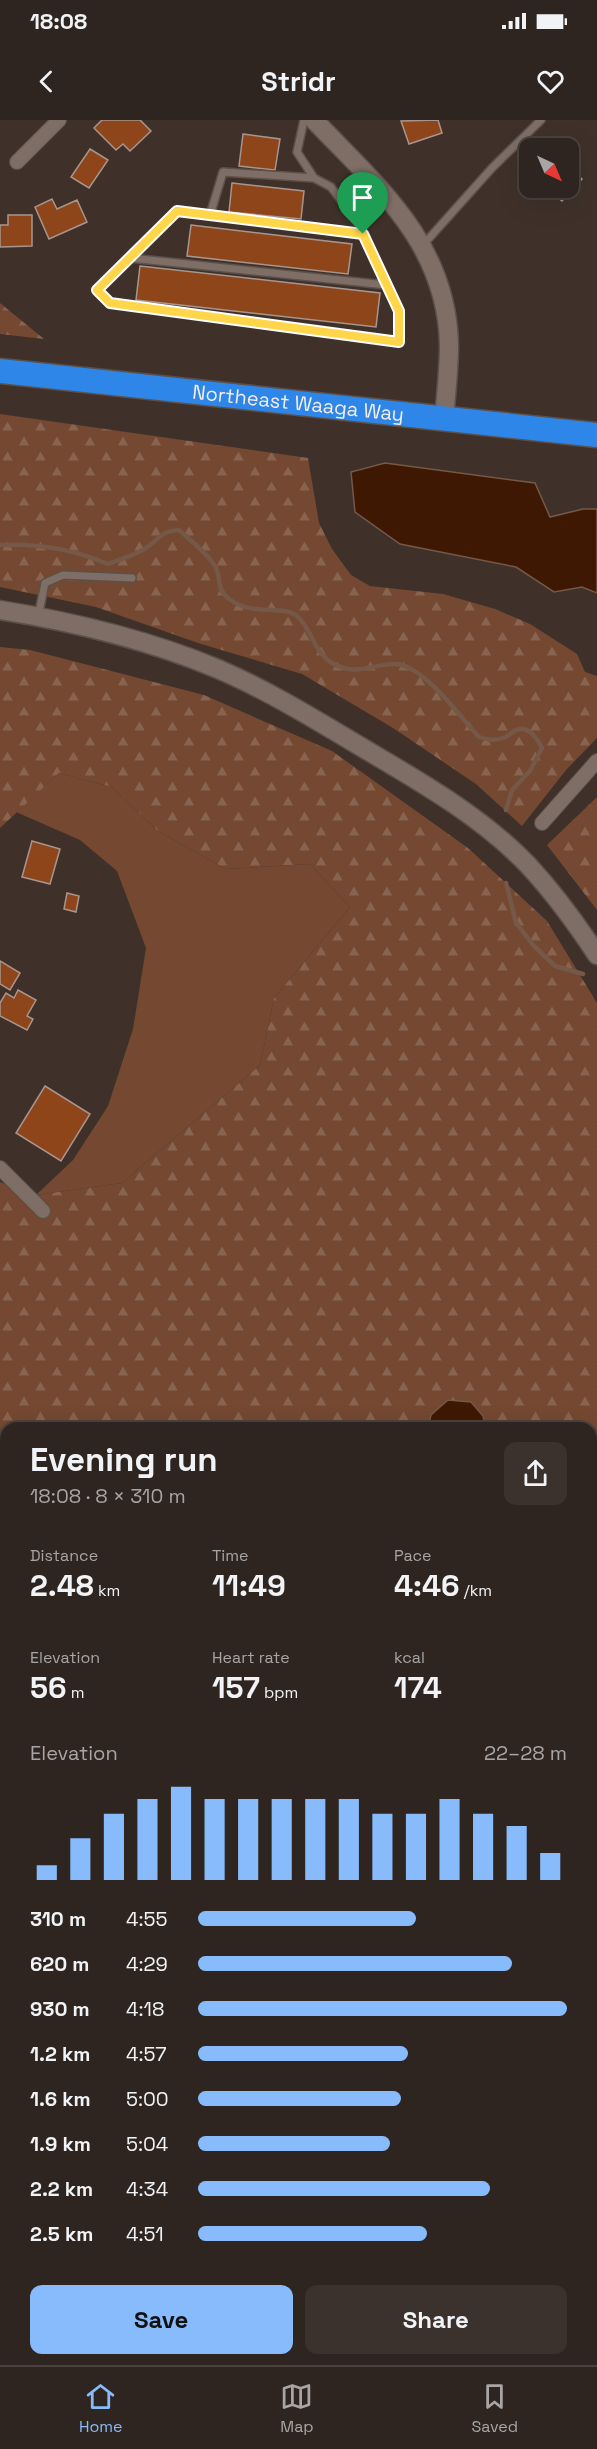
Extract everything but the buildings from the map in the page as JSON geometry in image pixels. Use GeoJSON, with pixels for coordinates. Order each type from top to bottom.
{"type":"FeatureCollection","features":[{"type":"Feature","properties":{"kind":"highway","name":"Northeast Waaga Way"},"geometry":{"type":"LineString","coordinates":[[0,371],[597,435]]}},
{"type":"Feature","properties":{"kind":"main road"},"geometry":{"type":"LineString","coordinates":[[314,120],[395,205],[423,245],[434,267],[447,322],[449,345],[444,419]]}},
{"type":"Feature","properties":{"kind":"main road"},"geometry":{"type":"LineString","coordinates":[[0,610],[38,616],[156,647],[220,670],[301,712],[394,766],[459,808],[527,865],[558,899],[597,955]]}},
{"type":"Feature","properties":{"kind":"street"},"geometry":{"type":"LineString","coordinates":[[17,162],[59,120]]}},
{"type":"Feature","properties":{"kind":"street"},"geometry":{"type":"LineString","coordinates":[[542,823],[597,761]]}},
{"type":"Feature","properties":{"kind":"street"},"geometry":{"type":"LineString","coordinates":[[0,1168],[43,1211]]}},
{"type":"Feature","properties":{"kind":"lane"},"geometry":{"type":"LineString","coordinates":[[304,120],[297,152],[314,178]]}},
{"type":"Feature","properties":{"kind":"lane"},"geometry":{"type":"LineString","coordinates":[[423,245],[492,168],[541,120]]}},
{"type":"Feature","properties":{"kind":"lane"},"geometry":{"type":"LineString","coordinates":[[210,215],[223,172],[314,178],[331,187],[358,223],[399,311],[399,342],[110,303],[97,290],[177,211],[363,234]]}},
{"type":"Feature","properties":{"kind":"lane"},"geometry":{"type":"LineString","coordinates":[[130,258],[387,285]]}},
{"type":"Feature","properties":{"kind":"lane"},"geometry":{"type":"LineString","coordinates":[[38,616],[45,583],[63,575],[132,578]]}},
{"type":"Feature","properties":{"kind":"green space"},"geometry":{"type":"Polygon","coordinates":[[[0,303],[44,339],[0,334],[0,303]]]}},
{"type":"Feature","properties":{"kind":"green space"},"geometry":{"type":"Polygon","coordinates":[[[0,414],[308,458],[319,523],[332,549],[351,575],[370,586],[443,594],[495,609],[530,624],[577,654],[585,672],[597,676],[597,738],[566,770],[522,826],[476,784],[393,728],[302,674],[198,643],[96,607],[0,587],[0,414]]]}},
{"type":"Feature","properties":{"kind":"green space"},"geometry":{"type":"Polygon","coordinates":[[[0,647],[30,650],[204,695],[332,751],[468,848],[547,921],[597,1003],[597,1422],[484,1422],[483,1416],[431,1415],[429,1422],[0,1422],[0,1182],[36,1195],[122,1183],[260,1065],[274,998],[350,907],[310,864],[226,869],[158,831],[112,787],[59,773],[0,828],[0,647]]]}},
{"type":"Feature","properties":{"kind":"green space"},"geometry":{"type":"Polygon","coordinates":[[[59,773],[112,787],[158,831],[226,869],[310,864],[350,907],[274,998],[260,1065],[122,1183],[36,1195],[73,1160],[108,1106],[133,1029],[146,948],[117,871],[80,840],[16,812],[59,773]]]}},
{"type":"Feature","properties":{"kind":"green space"},"geometry":{"type":"Polygon","coordinates":[[[597,797],[597,910],[547,845],[597,797]]]}},
{"type":"Feature","properties":{"kind":"shaded area"},"geometry":{"type":"Polygon","coordinates":[[[385,463],[535,483],[550,517],[583,509],[597,509],[597,593],[582,587],[554,592],[516,567],[400,544],[355,512],[351,472],[385,463]]]}},
{"type":"Feature","properties":{"kind":"shaded area"},"geometry":{"type":"Polygon","coordinates":[[[448,1400],[471,1402],[483,1416],[484,1422],[429,1422],[431,1415],[448,1400]]]}},
{"type":"Feature","properties":{"kind":"waterway"},"geometry":{"type":"LineString","coordinates":[[0,545],[56,548],[82,554],[108,564],[141,551],[166,533],[179,530],[212,561],[226,597],[241,606],[285,611],[297,616],[307,628],[321,653],[332,663],[349,669],[394,664],[405,666],[417,672],[440,693],[479,737],[497,740],[520,729],[532,733],[542,748],[530,771],[512,790],[506,810]]}},
{"type":"Feature","properties":{"kind":"waterway"},"geometry":{"type":"LineString","coordinates":[[506,883],[516,923],[534,946],[555,966],[583,974]]}},
{"type":"Feature","properties":{"kind":"route"},"geometry":{"type":"LineString","coordinates":[[177,211],[363,234],[399,311],[399,342],[110,303],[97,290],[177,211]]}}]}
